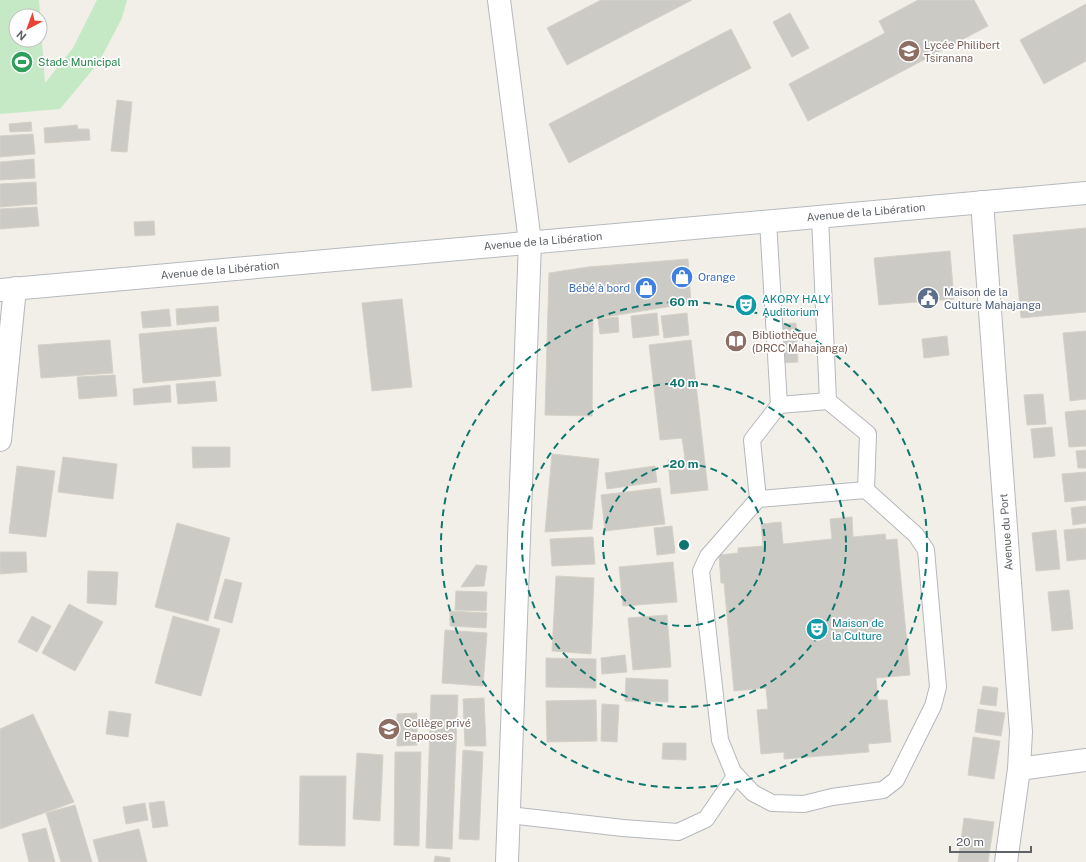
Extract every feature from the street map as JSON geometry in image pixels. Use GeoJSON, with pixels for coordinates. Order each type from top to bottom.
{"type":"FeatureCollection","features":[{"type":"Feature","properties":{"kind":"street"},"geometry":{"type":"LineString","coordinates":[[499,0],[530,242],[507,862]]}},
{"type":"Feature","properties":{"kind":"street","name":"Avenue de la Libération"},"geometry":{"type":"LineString","coordinates":[[7,289],[1086,193]]}},
{"type":"Feature","properties":{"kind":"street","name":"Avenue du Port"},"geometry":{"type":"LineString","coordinates":[[982,202],[1021,732],[1019,769],[1006,862]]}},
{"type":"Feature","properties":{"kind":"street"},"geometry":{"type":"LineString","coordinates":[[0,440],[7,289]]}},
{"type":"Feature","properties":{"kind":"street"},"geometry":{"type":"LineString","coordinates":[[1019,769],[1086,760]]}},
{"type":"Feature","properties":{"kind":"lane"},"geometry":{"type":"LineString","coordinates":[[820,216],[828,401]]}},
{"type":"Feature","properties":{"kind":"lane"},"geometry":{"type":"LineString","coordinates":[[758,499],[752,440],[779,404],[768,221]]}},
{"type":"Feature","properties":{"kind":"lane"},"geometry":{"type":"LineString","coordinates":[[779,404],[828,401],[868,434],[866,490]]}},
{"type":"Feature","properties":{"kind":"lane"},"geometry":{"type":"LineString","coordinates":[[866,490],[916,535],[926,550],[938,687],[933,706],[896,780],[883,790],[832,797],[804,804],[772,803],[753,793],[733,772],[720,740],[701,571],[708,556],[758,499],[866,490]]}},
{"type":"Feature","properties":{"kind":"lane"},"geometry":{"type":"LineString","coordinates":[[509,815],[623,828],[678,832],[706,819],[736,775]]}},
{"type":"Feature","properties":{"kind":"green space"},"geometry":{"type":"Polygon","coordinates":[[[0,0],[39,0],[40,8],[8,8],[8,48],[42,48],[45,83],[73,48],[97,0],[127,0],[122,18],[99,62],[60,109],[0,114],[0,0]]]}},
{"type":"Feature","properties":{"kind":"building"},"geometry":{"type":"Polygon","coordinates":[[[601,0],[692,0],[567,65],[547,28],[601,0]]]}},
{"type":"Feature","properties":{"kind":"building"},"geometry":{"type":"Polygon","coordinates":[[[918,0],[974,0],[988,26],[808,121],[789,84],[885,33],[879,21],[918,0]]]}},
{"type":"Feature","properties":{"kind":"building"},"geometry":{"type":"Polygon","coordinates":[[[1086,4],[1086,61],[1044,84],[1020,40],[1086,4]]]}},
{"type":"Feature","properties":{"kind":"building"},"geometry":{"type":"Polygon","coordinates":[[[790,13],[809,48],[792,57],[773,22],[790,13]]]}},
{"type":"Feature","properties":{"kind":"building"},"geometry":{"type":"Polygon","coordinates":[[[731,29],[751,68],[569,163],[549,124],[731,29]]]}},
{"type":"Feature","properties":{"kind":"building"},"geometry":{"type":"Polygon","coordinates":[[[117,100],[132,102],[127,152],[111,151],[117,100]]]}},
{"type":"Feature","properties":{"kind":"building"},"geometry":{"type":"Polygon","coordinates":[[[31,122],[32,131],[10,132],[9,124],[31,122]]]}},
{"type":"Feature","properties":{"kind":"building"},"geometry":{"type":"Polygon","coordinates":[[[77,125],[78,129],[89,129],[90,140],[45,143],[44,128],[77,125]]]}},
{"type":"Feature","properties":{"kind":"building"},"geometry":{"type":"Polygon","coordinates":[[[33,134],[35,154],[0,157],[0,136],[33,134]]]}},
{"type":"Feature","properties":{"kind":"building"},"geometry":{"type":"Polygon","coordinates":[[[34,159],[35,178],[0,180],[0,162],[34,159]]]}},
{"type":"Feature","properties":{"kind":"building"},"geometry":{"type":"Polygon","coordinates":[[[36,182],[37,204],[0,207],[0,184],[36,182]]]}},
{"type":"Feature","properties":{"kind":"building"},"geometry":{"type":"Polygon","coordinates":[[[37,207],[39,226],[0,229],[0,209],[37,207]]]}},
{"type":"Feature","properties":{"kind":"building"},"geometry":{"type":"Polygon","coordinates":[[[154,221],[155,235],[135,236],[134,222],[154,221]]]}},
{"type":"Feature","properties":{"kind":"building"},"geometry":{"type":"Polygon","coordinates":[[[1086,228],[1086,312],[1021,318],[1013,235],[1086,228]]]}},
{"type":"Feature","properties":{"kind":"building"},"geometry":{"type":"Polygon","coordinates":[[[950,251],[954,299],[879,305],[874,258],[950,251]]]}},
{"type":"Feature","properties":{"kind":"building"},"geometry":{"type":"Polygon","coordinates":[[[688,259],[691,303],[593,319],[592,416],[545,415],[549,273],[588,267],[688,259]]]}},
{"type":"Feature","properties":{"kind":"building"},"geometry":{"type":"Polygon","coordinates":[[[402,299],[412,387],[372,391],[362,303],[402,299]]]}},
{"type":"Feature","properties":{"kind":"building"},"geometry":{"type":"Polygon","coordinates":[[[218,306],[219,321],[177,325],[176,309],[218,306]]]}},
{"type":"Feature","properties":{"kind":"building"},"geometry":{"type":"Polygon","coordinates":[[[169,309],[171,326],[143,328],[141,312],[169,309]]]}},
{"type":"Feature","properties":{"kind":"building"},"geometry":{"type":"Polygon","coordinates":[[[657,313],[659,335],[633,338],[631,316],[657,313]]]}},
{"type":"Feature","properties":{"kind":"building"},"geometry":{"type":"Polygon","coordinates":[[[687,313],[689,335],[664,338],[661,316],[687,313]]]}},
{"type":"Feature","properties":{"kind":"building"},"geometry":{"type":"Polygon","coordinates":[[[618,317],[619,332],[600,334],[598,319],[618,317]]]}},
{"type":"Feature","properties":{"kind":"building"},"geometry":{"type":"Polygon","coordinates":[[[796,323],[798,362],[781,363],[779,324],[796,323]]]}},
{"type":"Feature","properties":{"kind":"building"},"geometry":{"type":"Polygon","coordinates":[[[216,327],[221,376],[143,383],[139,334],[216,327]]]}},
{"type":"Feature","properties":{"kind":"building"},"geometry":{"type":"Polygon","coordinates":[[[1086,331],[1086,399],[1070,401],[1063,333],[1086,331]]]}},
{"type":"Feature","properties":{"kind":"building"},"geometry":{"type":"Polygon","coordinates":[[[947,336],[949,355],[924,358],[922,339],[947,336]]]}},
{"type":"Feature","properties":{"kind":"building"},"geometry":{"type":"Polygon","coordinates":[[[110,340],[113,373],[41,378],[38,345],[110,340]]]}},
{"type":"Feature","properties":{"kind":"building"},"geometry":{"type":"Polygon","coordinates":[[[691,340],[708,490],[671,494],[668,460],[685,459],[682,438],[660,440],[649,345],[691,340]]]}},
{"type":"Feature","properties":{"kind":"building"},"geometry":{"type":"Polygon","coordinates":[[[115,375],[117,396],[79,399],[77,377],[115,375]]]}},
{"type":"Feature","properties":{"kind":"building"},"geometry":{"type":"Polygon","coordinates":[[[215,381],[217,401],[178,404],[176,384],[215,381]]]}},
{"type":"Feature","properties":{"kind":"building"},"geometry":{"type":"Polygon","coordinates":[[[170,385],[171,402],[134,405],[133,389],[170,385]]]}},
{"type":"Feature","properties":{"kind":"building"},"geometry":{"type":"Polygon","coordinates":[[[1043,394],[1046,424],[1027,425],[1024,395],[1043,394]]]}},
{"type":"Feature","properties":{"kind":"building"},"geometry":{"type":"Polygon","coordinates":[[[1086,410],[1086,446],[1069,447],[1065,412],[1086,410]]]}},
{"type":"Feature","properties":{"kind":"building"},"geometry":{"type":"Polygon","coordinates":[[[1052,427],[1055,456],[1034,458],[1031,429],[1052,427]]]}},
{"type":"Feature","properties":{"kind":"building"},"geometry":{"type":"Polygon","coordinates":[[[192,447],[230,447],[230,467],[193,468],[192,447]]]}},
{"type":"Feature","properties":{"kind":"building"},"geometry":{"type":"Polygon","coordinates":[[[1086,450],[1086,468],[1078,468],[1076,451],[1086,450]]]}},
{"type":"Feature","properties":{"kind":"building"},"geometry":{"type":"Polygon","coordinates":[[[552,454],[599,459],[592,529],[545,532],[552,454]]]}},
{"type":"Feature","properties":{"kind":"building"},"geometry":{"type":"Polygon","coordinates":[[[63,457],[117,464],[113,499],[58,492],[63,457]]]}},
{"type":"Feature","properties":{"kind":"building"},"geometry":{"type":"Polygon","coordinates":[[[17,466],[55,471],[46,537],[9,533],[17,466]]]}},
{"type":"Feature","properties":{"kind":"building"},"geometry":{"type":"Polygon","coordinates":[[[655,466],[657,482],[607,489],[605,473],[655,466]]]}},
{"type":"Feature","properties":{"kind":"building"},"geometry":{"type":"Polygon","coordinates":[[[1086,472],[1086,500],[1065,502],[1062,474],[1086,472]]]}},
{"type":"Feature","properties":{"kind":"building"},"geometry":{"type":"Polygon","coordinates":[[[660,488],[665,524],[605,531],[601,495],[660,488]]]}},
{"type":"Feature","properties":{"kind":"building"},"geometry":{"type":"Polygon","coordinates":[[[1086,506],[1086,523],[1073,525],[1071,508],[1086,506]]]}},
{"type":"Feature","properties":{"kind":"building","name":"Maison de la Culture"},"geometry":{"type":"Polygon","coordinates":[[[852,517],[853,537],[885,534],[886,540],[897,539],[910,675],[876,678],[878,700],[887,700],[891,742],[868,744],[869,752],[784,759],[784,752],[761,754],[757,710],[768,709],[766,688],[734,691],[724,583],[721,583],[719,555],[738,553],[738,548],[763,546],[761,524],[781,522],[783,544],[832,539],[830,519],[852,517]]]}},
{"type":"Feature","properties":{"kind":"building"},"geometry":{"type":"Polygon","coordinates":[[[177,523],[230,538],[208,621],[155,607],[177,523]]]}},
{"type":"Feature","properties":{"kind":"building"},"geometry":{"type":"Polygon","coordinates":[[[672,526],[675,553],[657,555],[654,528],[672,526]]]}},
{"type":"Feature","properties":{"kind":"building"},"geometry":{"type":"Polygon","coordinates":[[[1086,528],[1086,559],[1067,561],[1064,530],[1086,528]]]}},
{"type":"Feature","properties":{"kind":"building"},"geometry":{"type":"Polygon","coordinates":[[[1056,530],[1060,569],[1036,571],[1032,533],[1056,530]]]}},
{"type":"Feature","properties":{"kind":"building"},"geometry":{"type":"Polygon","coordinates":[[[593,537],[595,564],[552,566],[550,539],[593,537]]]}},
{"type":"Feature","properties":{"kind":"building"},"geometry":{"type":"Polygon","coordinates":[[[0,552],[26,552],[27,572],[0,574],[0,552]]]}},
{"type":"Feature","properties":{"kind":"building"},"geometry":{"type":"Polygon","coordinates":[[[673,562],[677,602],[623,606],[619,567],[673,562]]]}},
{"type":"Feature","properties":{"kind":"building"},"geometry":{"type":"Polygon","coordinates":[[[476,565],[487,566],[484,586],[461,587],[476,565]]]}},
{"type":"Feature","properties":{"kind":"building"},"geometry":{"type":"Polygon","coordinates":[[[88,571],[118,572],[116,605],[87,603],[88,571]]]}},
{"type":"Feature","properties":{"kind":"building"},"geometry":{"type":"Polygon","coordinates":[[[556,576],[594,578],[591,654],[552,651],[556,576]]]}},
{"type":"Feature","properties":{"kind":"building"},"geometry":{"type":"Polygon","coordinates":[[[225,579],[242,583],[232,623],[214,618],[225,579]]]}},
{"type":"Feature","properties":{"kind":"building"},"geometry":{"type":"Polygon","coordinates":[[[1069,590],[1073,629],[1052,631],[1048,592],[1069,590]]]}},
{"type":"Feature","properties":{"kind":"building"},"geometry":{"type":"Polygon","coordinates":[[[456,591],[487,592],[486,611],[455,610],[456,591]]]}},
{"type":"Feature","properties":{"kind":"building"},"geometry":{"type":"Polygon","coordinates":[[[69,604],[103,622],[75,671],[42,653],[69,604]]]}},
{"type":"Feature","properties":{"kind":"building"},"geometry":{"type":"Polygon","coordinates":[[[450,611],[487,613],[486,628],[450,626],[450,611]]]}},
{"type":"Feature","properties":{"kind":"building"},"geometry":{"type":"Polygon","coordinates":[[[667,615],[671,667],[633,670],[628,618],[667,615]]]}},
{"type":"Feature","properties":{"kind":"building"},"geometry":{"type":"Polygon","coordinates":[[[32,616],[51,626],[37,652],[18,642],[32,616]]]}},
{"type":"Feature","properties":{"kind":"building"},"geometry":{"type":"Polygon","coordinates":[[[173,616],[220,629],[201,696],[155,683],[173,616]]]}},
{"type":"Feature","properties":{"kind":"building"},"geometry":{"type":"Polygon","coordinates":[[[445,630],[487,633],[483,686],[442,683],[445,630]]]}},
{"type":"Feature","properties":{"kind":"building"},"geometry":{"type":"Polygon","coordinates":[[[625,655],[627,672],[602,674],[601,658],[625,655]]]}},
{"type":"Feature","properties":{"kind":"building"},"geometry":{"type":"Polygon","coordinates":[[[546,658],[596,659],[596,688],[546,687],[546,658]]]}},
{"type":"Feature","properties":{"kind":"building"},"geometry":{"type":"Polygon","coordinates":[[[626,678],[668,680],[668,702],[625,701],[626,678]]]}},
{"type":"Feature","properties":{"kind":"building"},"geometry":{"type":"Polygon","coordinates":[[[983,686],[998,688],[996,706],[980,704],[983,686]]]}},
{"type":"Feature","properties":{"kind":"building"},"geometry":{"type":"Polygon","coordinates":[[[431,695],[458,695],[452,849],[426,848],[431,695]]]}},
{"type":"Feature","properties":{"kind":"building"},"geometry":{"type":"Polygon","coordinates":[[[484,698],[486,746],[465,746],[463,699],[484,698]]]}},
{"type":"Feature","properties":{"kind":"building"},"geometry":{"type":"Polygon","coordinates":[[[596,700],[597,741],[547,742],[546,701],[596,700]]]}},
{"type":"Feature","properties":{"kind":"building"},"geometry":{"type":"Polygon","coordinates":[[[602,704],[619,705],[617,742],[601,741],[602,704]]]}},
{"type":"Feature","properties":{"kind":"building"},"geometry":{"type":"Polygon","coordinates":[[[978,709],[1005,713],[1001,736],[975,732],[978,709]]]}},
{"type":"Feature","properties":{"kind":"building"},"geometry":{"type":"Polygon","coordinates":[[[109,711],[131,714],[128,737],[106,734],[109,711]]]}},
{"type":"Feature","properties":{"kind":"building"},"geometry":{"type":"Polygon","coordinates":[[[417,713],[417,745],[397,746],[397,714],[417,713]]]}},
{"type":"Feature","properties":{"kind":"building"},"geometry":{"type":"Polygon","coordinates":[[[33,714],[74,802],[0,829],[0,729],[33,714]]]}},
{"type":"Feature","properties":{"kind":"building"},"geometry":{"type":"Polygon","coordinates":[[[973,737],[1000,741],[994,779],[968,775],[973,737]]]}},
{"type":"Feature","properties":{"kind":"building"},"geometry":{"type":"Polygon","coordinates":[[[663,743],[686,743],[686,760],[662,759],[663,743]]]}},
{"type":"Feature","properties":{"kind":"building"},"geometry":{"type":"Polygon","coordinates":[[[463,750],[483,752],[479,840],[459,839],[463,750]]]}},
{"type":"Feature","properties":{"kind":"building"},"geometry":{"type":"Polygon","coordinates":[[[395,752],[421,752],[419,846],[394,845],[395,752]]]}},
{"type":"Feature","properties":{"kind":"building"},"geometry":{"type":"Polygon","coordinates":[[[357,753],[383,755],[380,821],[353,819],[357,753]]]}},
{"type":"Feature","properties":{"kind":"building"},"geometry":{"type":"Polygon","coordinates":[[[300,776],[346,776],[345,846],[299,845],[300,776]]]}},
{"type":"Feature","properties":{"kind":"building"},"geometry":{"type":"Polygon","coordinates":[[[164,801],[168,826],[153,828],[149,803],[164,801]]]}},
{"type":"Feature","properties":{"kind":"building"},"geometry":{"type":"Polygon","coordinates":[[[145,803],[148,820],[126,824],[123,807],[145,803]]]}},
{"type":"Feature","properties":{"kind":"building"},"geometry":{"type":"Polygon","coordinates":[[[75,805],[92,862],[61,862],[46,813],[75,805]]]}},
{"type":"Feature","properties":{"kind":"building"},"geometry":{"type":"Polygon","coordinates":[[[964,818],[994,822],[988,862],[958,862],[964,818]]]}},
{"type":"Feature","properties":{"kind":"building"},"geometry":{"type":"Polygon","coordinates":[[[46,828],[55,862],[29,862],[22,834],[46,828]]]}},
{"type":"Feature","properties":{"kind":"building"},"geometry":{"type":"Polygon","coordinates":[[[139,829],[147,862],[99,862],[93,840],[139,829]]]}},
{"type":"Feature","properties":{"kind":"building"},"geometry":{"type":"Polygon","coordinates":[[[435,856],[450,858],[450,862],[434,862],[435,856]]]}},
{"type":"Feature","properties":{"kind":"place","name":"Lycée Philibert Tsiranana"},"geometry":{"type":"Point","coordinates":[909,51]}},
{"type":"Feature","properties":{"kind":"place","name":"Stade Municipal"},"geometry":{"type":"Point","coordinates":[22,62]}},
{"type":"Feature","properties":{"kind":"place","name":"Orange"},"geometry":{"type":"Point","coordinates":[682,277]}},
{"type":"Feature","properties":{"kind":"place","name":"Bébé à bord"},"geometry":{"type":"Point","coordinates":[646,288]}},
{"type":"Feature","properties":{"kind":"place","name":"Maison de la Culture Mahajanga"},"geometry":{"type":"Point","coordinates":[928,298]}},
{"type":"Feature","properties":{"kind":"place","name":"AKORY HALY Auditorium"},"geometry":{"type":"Point","coordinates":[746,305]}},
{"type":"Feature","properties":{"kind":"place","name":"Bibliothèque (DRCC Mahajanga)"},"geometry":{"type":"Point","coordinates":[736,341]}},
{"type":"Feature","properties":{"kind":"place","name":"Maison de la Culture"},"geometry":{"type":"Point","coordinates":[817,629]}},
{"type":"Feature","properties":{"kind":"place","name":"Collège privé Papooses"},"geometry":{"type":"Point","coordinates":[389,729]}}]}
